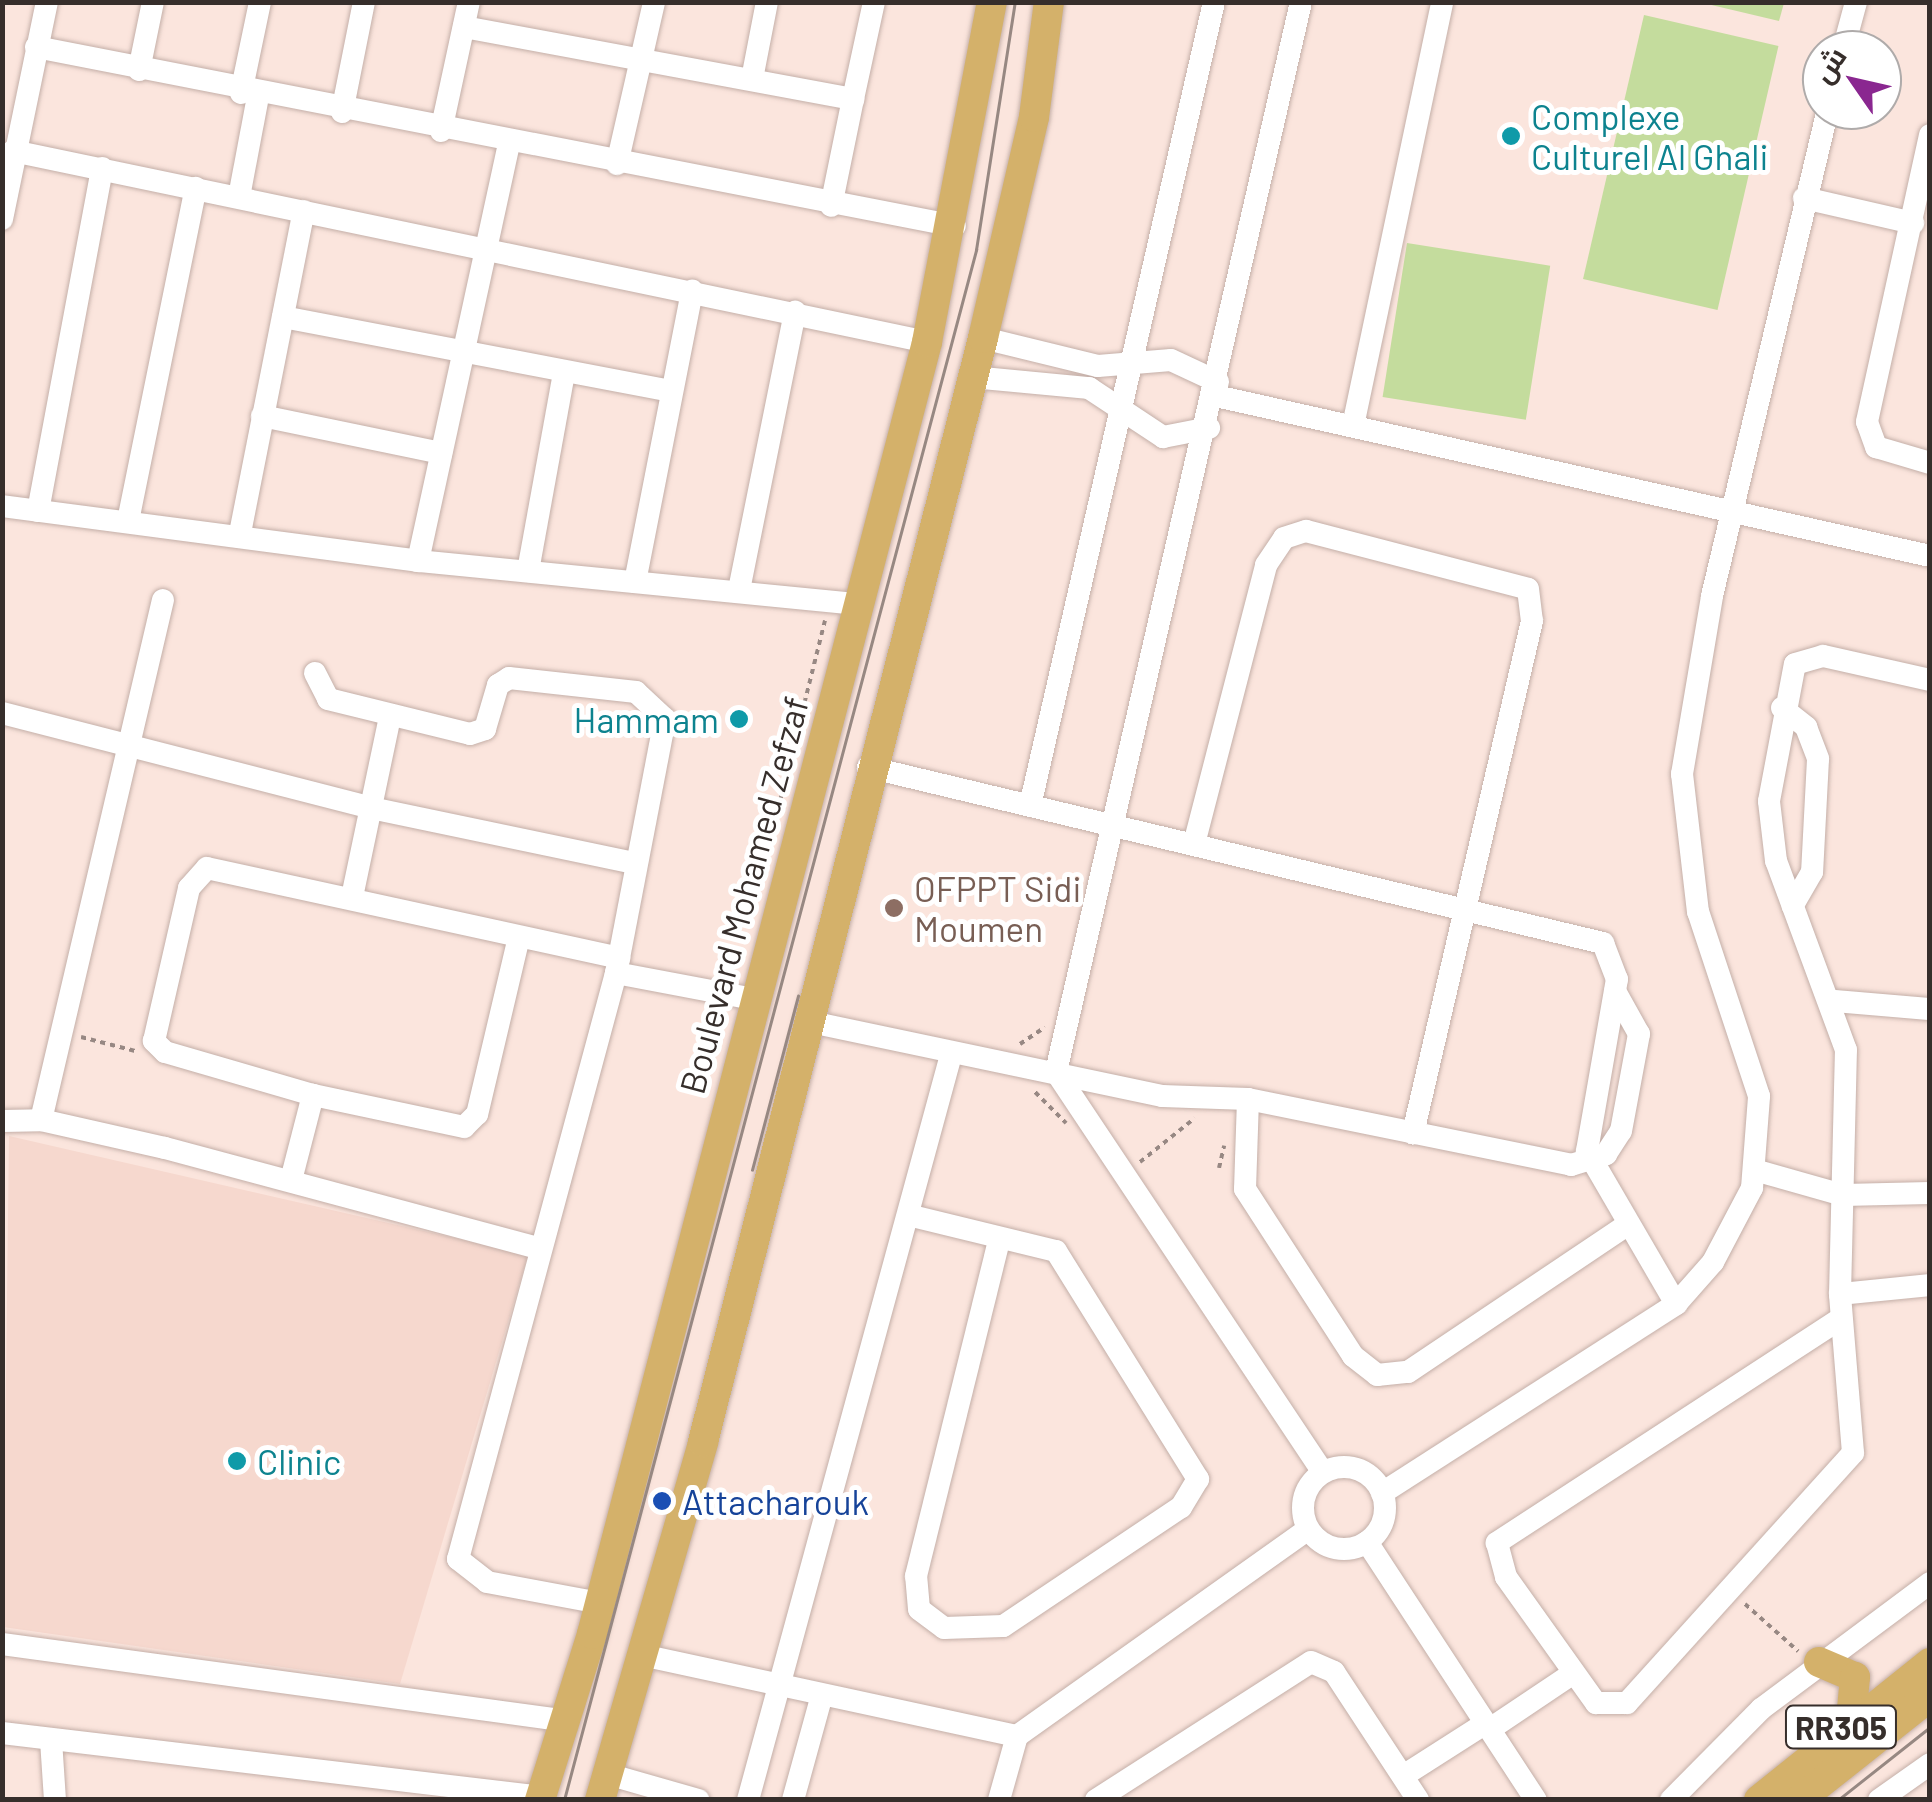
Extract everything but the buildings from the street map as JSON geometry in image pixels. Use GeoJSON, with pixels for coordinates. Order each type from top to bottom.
{"type":"FeatureCollection","features":[{"type":"Feature","properties":{"kind":"main road","name":"Boulevard Mohamed Zefzaf"},"geometry":{"type":"LineString","coordinates":[[541,1798],[568,1721],[600,1603],[753,999],[927,342],[955,226],[992,2]]}},
{"type":"Feature","properties":{"kind":"main road"},"geometry":{"type":"LineString","coordinates":[[605,1788],[806,1021],[868,767],[983,338],[1034,116],[1049,2]]}},
{"type":"Feature","properties":{"kind":"main road","name":"RR305"},"geometry":{"type":"LineString","coordinates":[[1758,1800],[1851,1718],[1930,1663]]}},
{"type":"Feature","properties":{"kind":"main road"},"geometry":{"type":"LineString","coordinates":[[1816,1664],[1855,1676],[1851,1718]]}},
{"type":"Feature","properties":{"kind":"main road","name":"RR305"},"geometry":{"type":"LineString","coordinates":[[1800,1800],[1930,1696]]}},
{"type":"Feature","properties":{"kind":"street"},"geometry":{"type":"LineString","coordinates":[[2,219],[13,150],[11,120],[48,2]]}},
{"type":"Feature","properties":{"kind":"street"},"geometry":{"type":"LineString","coordinates":[[139,70],[153,2]]}},
{"type":"Feature","properties":{"kind":"street"},"geometry":{"type":"LineString","coordinates":[[239,197],[260,2]]}},
{"type":"Feature","properties":{"kind":"street"},"geometry":{"type":"LineString","coordinates":[[342,112],[364,2]]}},
{"type":"Feature","properties":{"kind":"street"},"geometry":{"type":"LineString","coordinates":[[441,131],[469,2]]}},
{"type":"Feature","properties":{"kind":"street"},"geometry":{"type":"LineString","coordinates":[[616,164],[654,2]]}},
{"type":"Feature","properties":{"kind":"street"},"geometry":{"type":"LineString","coordinates":[[752,79],[767,2]]}},
{"type":"Feature","properties":{"kind":"street"},"geometry":{"type":"LineString","coordinates":[[830,206],[874,2]]}},
{"type":"Feature","properties":{"kind":"street"},"geometry":{"type":"LineString","coordinates":[[1030,806],[1127,366],[1214,2]]}},
{"type":"Feature","properties":{"kind":"street"},"geometry":{"type":"LineString","coordinates":[[1301,2],[1209,428],[1110,824],[1056,1072],[1323,1472]]}},
{"type":"Feature","properties":{"kind":"street"},"geometry":{"type":"LineString","coordinates":[[1354,421],[1442,2]]}},
{"type":"Feature","properties":{"kind":"street"},"geometry":{"type":"LineString","coordinates":[[1849,30],[1856,2]]}},
{"type":"Feature","properties":{"kind":"street"},"geometry":{"type":"LineString","coordinates":[[464,26],[641,62],[853,98]]}},
{"type":"Feature","properties":{"kind":"street"},"geometry":{"type":"LineString","coordinates":[[36,47],[342,112],[830,206],[955,226]]}},
{"type":"Feature","properties":{"kind":"street"},"geometry":{"type":"LineString","coordinates":[[1382,1493],[1676,1304],[1736,1226],[1758,1170],[1759,1096],[1698,912],[1681,797],[1730,518],[1823,130]]}},
{"type":"Feature","properties":{"kind":"street"},"geometry":{"type":"LineString","coordinates":[[1930,135],[1867,422],[1876,446],[1930,463]]}},
{"type":"Feature","properties":{"kind":"street"},"geometry":{"type":"LineString","coordinates":[[418,561],[508,144]]}},
{"type":"Feature","properties":{"kind":"street"},"geometry":{"type":"LineString","coordinates":[[13,150],[927,342]]}},
{"type":"Feature","properties":{"kind":"street"},"geometry":{"type":"LineString","coordinates":[[38,510],[102,168]]}},
{"type":"Feature","properties":{"kind":"street"},"geometry":{"type":"LineString","coordinates":[[128,521],[196,188]]}},
{"type":"Feature","properties":{"kind":"street"},"geometry":{"type":"LineString","coordinates":[[1804,198],[1912,223]]}},
{"type":"Feature","properties":{"kind":"street"},"geometry":{"type":"LineString","coordinates":[[240,534],[304,210]]}},
{"type":"Feature","properties":{"kind":"street"},"geometry":{"type":"LineString","coordinates":[[635,582],[692,291]]}},
{"type":"Feature","properties":{"kind":"street"},"geometry":{"type":"LineString","coordinates":[[739,590],[795,312]]}},
{"type":"Feature","properties":{"kind":"street"},"geometry":{"type":"LineString","coordinates":[[284,317],[671,392]]}},
{"type":"Feature","properties":{"kind":"street"},"geometry":{"type":"LineString","coordinates":[[983,338],[1127,366],[1170,360],[1217,389],[1730,518],[1930,556]]}},
{"type":"Feature","properties":{"kind":"street"},"geometry":{"type":"LineString","coordinates":[[528,572],[564,372]]}},
{"type":"Feature","properties":{"kind":"street"},"geometry":{"type":"LineString","coordinates":[[972,377],[1070,383],[1118,406],[1163,437],[1209,428]]}},
{"type":"Feature","properties":{"kind":"street"},"geometry":{"type":"LineString","coordinates":[[262,416],[441,453]]}},
{"type":"Feature","properties":{"kind":"street"},"geometry":{"type":"LineString","coordinates":[[2,506],[240,534],[418,561],[857,604]]}},
{"type":"Feature","properties":{"kind":"street"},"geometry":{"type":"LineString","coordinates":[[1194,844],[1266,565],[1284,538],[1306,531],[1516,579],[1534,604],[1532,621],[1413,1134]]}},
{"type":"Feature","properties":{"kind":"street"},"geometry":{"type":"LineString","coordinates":[[41,1120],[164,600]]}},
{"type":"Feature","properties":{"kind":"street"},"geometry":{"type":"LineString","coordinates":[[1840,1319],[1500,1539],[1499,1566],[1596,1703],[1623,1706],[1853,1454],[1840,1319],[1848,1072],[1834,1001],[1792,906],[1769,821],[1782,708],[1805,658],[1930,680]]}},
{"type":"Feature","properties":{"kind":"street"},"geometry":{"type":"LineString","coordinates":[[315,673],[324,697],[390,717],[478,733],[508,678],[645,695],[665,719],[634,863],[618,966],[458,1559],[487,1582],[600,1603]]}},
{"type":"Feature","properties":{"kind":"street"},"geometry":{"type":"LineString","coordinates":[[1782,708],[1806,727],[1818,759],[1812,872],[1792,906]]}},
{"type":"Feature","properties":{"kind":"street"},"geometry":{"type":"LineString","coordinates":[[2,713],[132,742],[371,808],[634,863]]}},
{"type":"Feature","properties":{"kind":"street"},"geometry":{"type":"LineString","coordinates":[[352,897],[390,717]]}},
{"type":"Feature","properties":{"kind":"street"},"geometry":{"type":"LineString","coordinates":[[868,767],[1594,938],[1614,960],[1615,991],[1590,1162],[1676,1304]]}},
{"type":"Feature","properties":{"kind":"street"},"geometry":{"type":"LineString","coordinates":[[519,937],[472,1123],[438,1126],[313,1095],[156,1045],[170,951],[199,871],[352,897],[519,937],[753,999]]}},
{"type":"Feature","properties":{"kind":"street"},"geometry":{"type":"LineString","coordinates":[[806,1021],[951,1055],[1056,1072],[1162,1096],[1248,1099],[1413,1134],[1590,1162],[1618,1140],[1639,1044],[1634,1015],[1615,991]]}},
{"type":"Feature","properties":{"kind":"street"},"geometry":{"type":"LineString","coordinates":[[1834,1001],[1930,1010]]}},
{"type":"Feature","properties":{"kind":"street"},"geometry":{"type":"LineString","coordinates":[[748,1800],[912,1216],[951,1055]]}},
{"type":"Feature","properties":{"kind":"street"},"geometry":{"type":"LineString","coordinates":[[290,1180],[313,1095]]}},
{"type":"Feature","properties":{"kind":"street"},"geometry":{"type":"LineString","coordinates":[[1248,1099],[1244,1190],[1352,1356],[1377,1375],[1408,1372],[1626,1225]]}},
{"type":"Feature","properties":{"kind":"street"},"geometry":{"type":"LineString","coordinates":[[2,1121],[41,1120],[290,1180],[541,1248]]}},
{"type":"Feature","properties":{"kind":"street"},"geometry":{"type":"LineString","coordinates":[[1758,1170],[1844,1195],[1930,1193]]}},
{"type":"Feature","properties":{"kind":"street"},"geometry":{"type":"LineString","coordinates":[[912,1216],[999,1240],[1040,1242],[1062,1256],[1198,1487],[1002,1626],[944,1628],[918,1609],[916,1576],[999,1240]]}},
{"type":"Feature","properties":{"kind":"street"},"geometry":{"type":"LineString","coordinates":[[1840,1294],[1930,1286]]}},
{"type":"Feature","properties":{"kind":"street"},"geometry":{"type":"LineString","coordinates":[[1356,1469],[1382,1493],[1384,1520],[1368,1542],[1328,1546],[1308,1529],[1304,1498],[1323,1472],[1356,1469]]}},
{"type":"Feature","properties":{"kind":"street"},"geometry":{"type":"LineString","coordinates":[[999,1800],[1017,1736],[1308,1529]]}},
{"type":"Feature","properties":{"kind":"street"},"geometry":{"type":"LineString","coordinates":[[1368,1542],[1536,1800]]}},
{"type":"Feature","properties":{"kind":"street"},"geometry":{"type":"LineString","coordinates":[[1671,1800],[1816,1664],[1930,1584]]}},
{"type":"Feature","properties":{"kind":"street"},"geometry":{"type":"LineString","coordinates":[[2,1644],[568,1721]]}},
{"type":"Feature","properties":{"kind":"street"},"geometry":{"type":"LineString","coordinates":[[642,1654],[822,1698],[1017,1736]]}},
{"type":"Feature","properties":{"kind":"street"},"geometry":{"type":"LineString","coordinates":[[1096,1800],[1300,1663],[1334,1672],[1418,1800]]}},
{"type":"Feature","properties":{"kind":"street"},"geometry":{"type":"LineString","coordinates":[[1403,1776],[1572,1674]]}},
{"type":"Feature","properties":{"kind":"street"},"geometry":{"type":"LineString","coordinates":[[793,1800],[822,1698]]}},
{"type":"Feature","properties":{"kind":"street"},"geometry":{"type":"LineString","coordinates":[[2,1734],[470,1794],[541,1798]]}},
{"type":"Feature","properties":{"kind":"street"},"geometry":{"type":"LineString","coordinates":[[51,1740],[55,1800]]}},
{"type":"Feature","properties":{"kind":"street"},"geometry":{"type":"LineString","coordinates":[[1879,1800],[1930,1764]]}},
{"type":"Feature","properties":{"kind":"street"},"geometry":{"type":"LineString","coordinates":[[605,1788],[698,1800]]}},
{"type":"Feature","properties":{"kind":"path"},"geometry":{"type":"LineString","coordinates":[[1011,1048],[1050,1018]]}},
{"type":"Feature","properties":{"kind":"path"},"geometry":{"type":"LineString","coordinates":[[62,1032],[144,1054],[156,1045]]}},
{"type":"Feature","properties":{"kind":"path"},"geometry":{"type":"LineString","coordinates":[[1730,1591],[1816,1664]]}},
{"type":"Feature","properties":{"kind":"shaded area"},"geometry":{"type":"Polygon","coordinates":[[[9,1136],[528,1255],[400,1684],[3,1627],[9,1136]]]}},
{"type":"Feature","properties":{"kind":"green space"},"geometry":{"type":"Polygon","coordinates":[[[1784,2],[1779,21],[1703,3],[1784,2]]]}},
{"type":"Feature","properties":{"kind":"green space"},"geometry":{"type":"Polygon","coordinates":[[[1644,15],[1778,46],[1718,310],[1583,279],[1644,15]]]}},
{"type":"Feature","properties":{"kind":"green space"},"geometry":{"type":"Polygon","coordinates":[[[1407,243],[1550,266],[1526,420],[1383,397],[1407,243]]]}},
{"type":"Feature","properties":{"kind":"tram line"},"geometry":{"type":"LineString","coordinates":[[564,1800],[976,250],[1015,2]]}},
{"type":"Feature","properties":{"kind":"tram line"},"geometry":{"type":"LineString","coordinates":[[752,1170],[798,996]]}},
{"type":"Feature","properties":{"kind":"tram line"},"geometry":{"type":"LineString","coordinates":[[1838,1800],[1930,1727]]}},
{"type":"Feature","properties":{"kind":"place","name":"Complexe Culturel Al Ghali"},"geometry":{"type":"Point","coordinates":[1511,136]}},
{"type":"Feature","properties":{"kind":"place","name":"Hammam"},"geometry":{"type":"Point","coordinates":[739,719]}},
{"type":"Feature","properties":{"kind":"place","name":"OFPPT Sidi Moumen"},"geometry":{"type":"Point","coordinates":[894,908]}},
{"type":"Feature","properties":{"kind":"place","name":"Clinic"},"geometry":{"type":"Point","coordinates":[237,1461]}},
{"type":"Feature","properties":{"kind":"place","name":"Attacharouk"},"geometry":{"type":"Point","coordinates":[662,1501]}}]}
